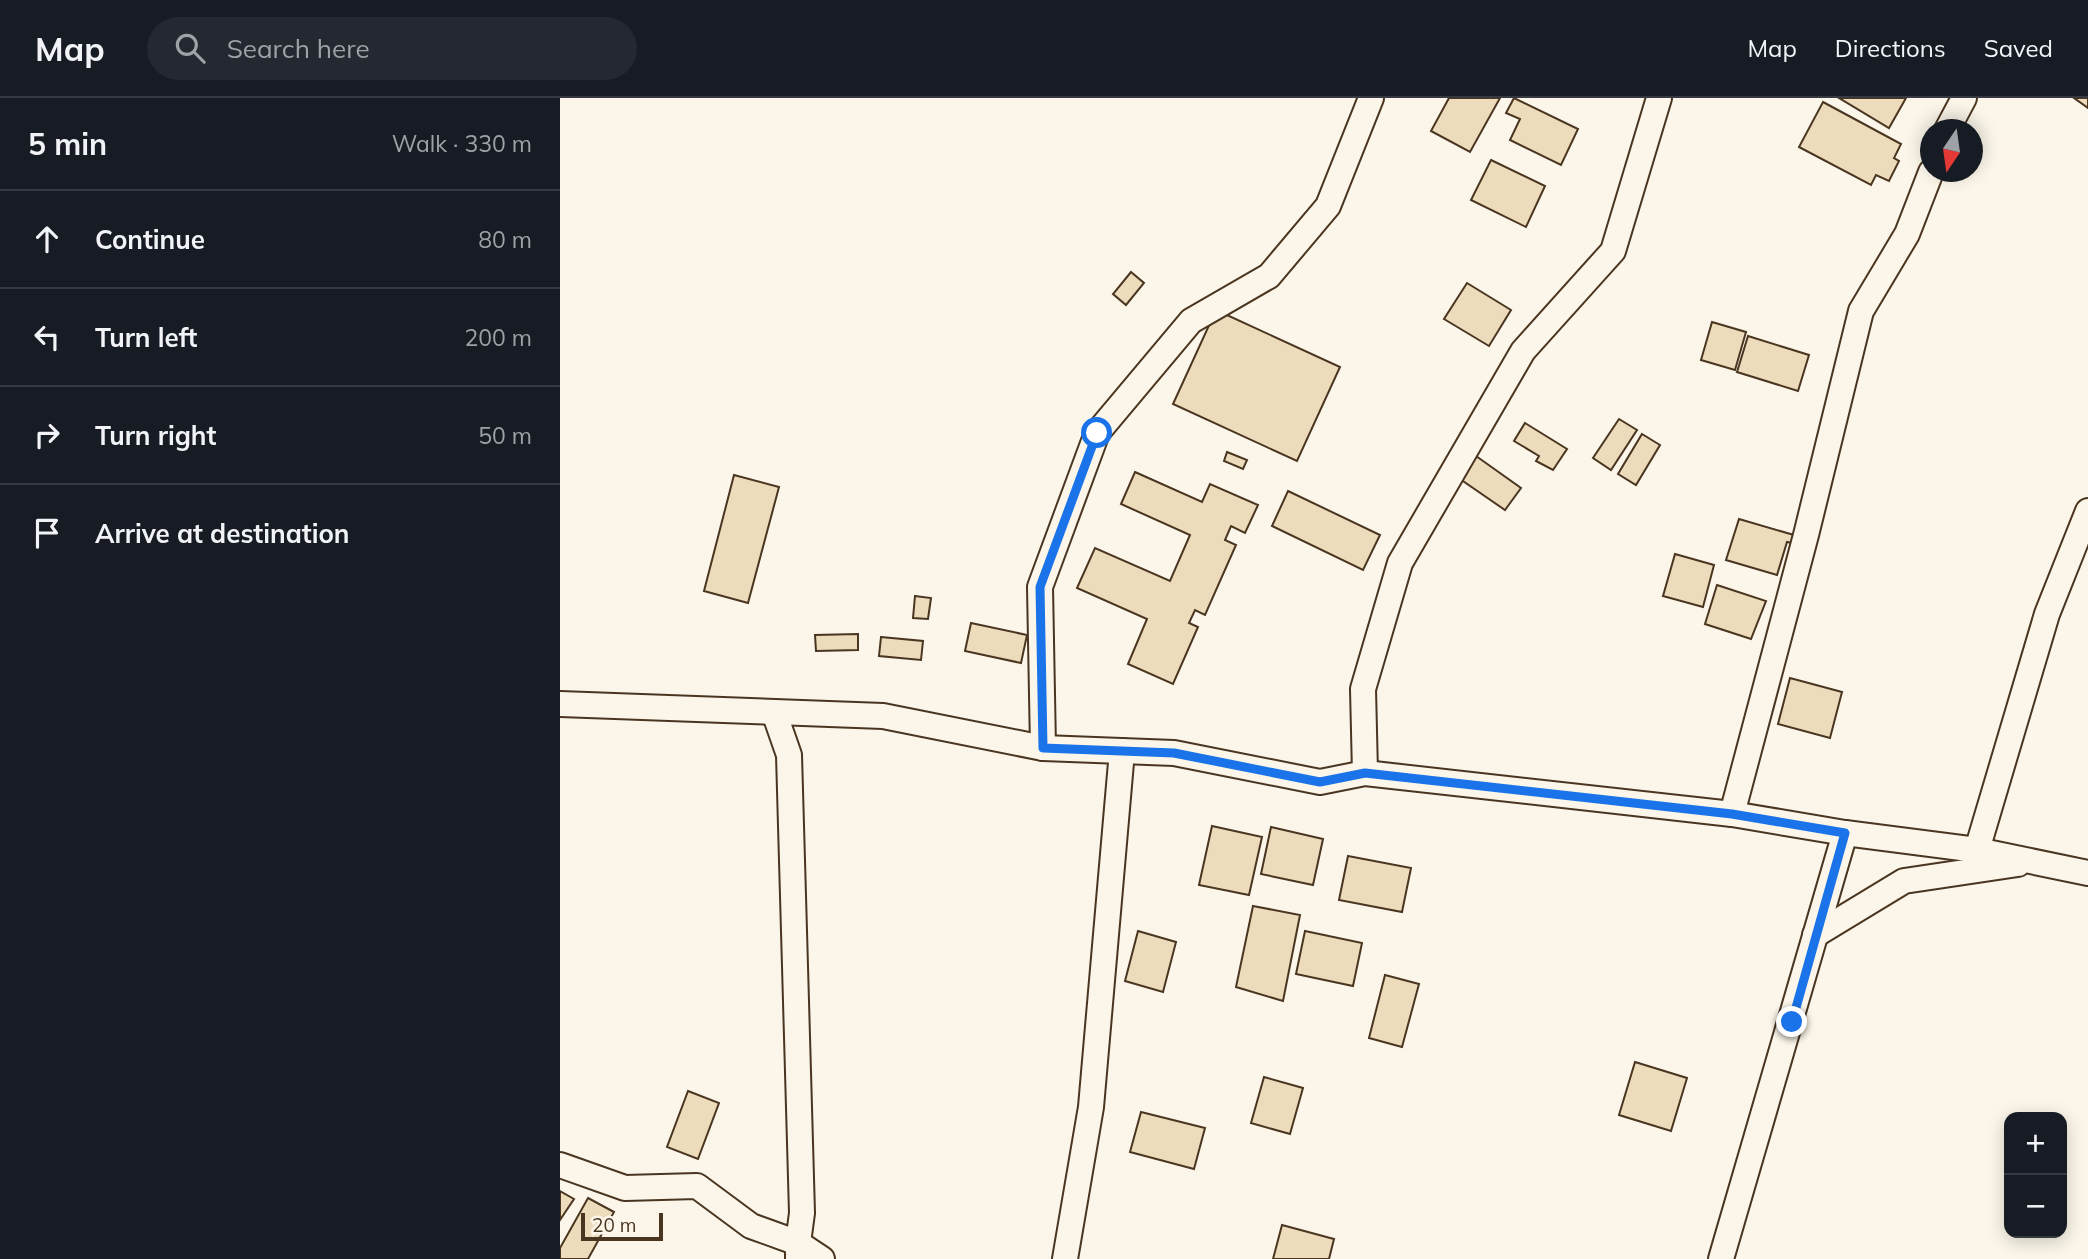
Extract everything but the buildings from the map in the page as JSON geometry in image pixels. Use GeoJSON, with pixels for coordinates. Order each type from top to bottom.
{"type":"FeatureCollection","features":[{"type":"Feature","properties":{"kind":"street"},"geometry":{"type":"LineString","coordinates":[[1043,748],[1040,587],[1097,433],[1191,321],[1269,275],[1328,206],[1371,98]]}},
{"type":"Feature","properties":{"kind":"street"},"geometry":{"type":"LineString","coordinates":[[1365,773],[1363,689],[1400,563],[1523,351],[1613,251],[1659,98]]}},
{"type":"Feature","properties":{"kind":"street"},"geometry":{"type":"LineString","coordinates":[[1953,119],[1964,98]]}},
{"type":"Feature","properties":{"kind":"street"},"geometry":{"type":"LineString","coordinates":[[1732,814],[1806,536],[1861,310],[1907,234],[1927,182]]}},
{"type":"Feature","properties":{"kind":"street"},"geometry":{"type":"LineString","coordinates":[[1978,850],[2047,614],[2088,510]]}},
{"type":"Feature","properties":{"kind":"street"},"geometry":{"type":"LineString","coordinates":[[560,704],[883,716],[1043,748],[1174,753],[1320,782],[1365,773],[1732,814],[1845,833],[1978,850],[2088,873]]}},
{"type":"Feature","properties":{"kind":"street"},"geometry":{"type":"LineString","coordinates":[[774,712],[789,755],[802,1213],[798,1251]]}},
{"type":"Feature","properties":{"kind":"street"},"geometry":{"type":"LineString","coordinates":[[1065,1259],[1091,1107],[1122,751]]}},
{"type":"Feature","properties":{"kind":"street"},"geometry":{"type":"LineString","coordinates":[[1721,1259],[1845,833]]}},
{"type":"Feature","properties":{"kind":"street"},"geometry":{"type":"LineString","coordinates":[[1815,935],[1904,881],[2033,862]]}},
{"type":"Feature","properties":{"kind":"street"},"geometry":{"type":"LineString","coordinates":[[560,1165],[625,1188],[697,1186],[751,1226],[798,1251],[822,1259]]}},
{"type":"Feature","properties":{"kind":"route"},"geometry":{"type":"LineString","coordinates":[[1097,433],[1040,587],[1043,748],[1174,753],[1320,782],[1365,773],[1732,814],[1845,833],[1830,878],[1792,1022]]}}]}
